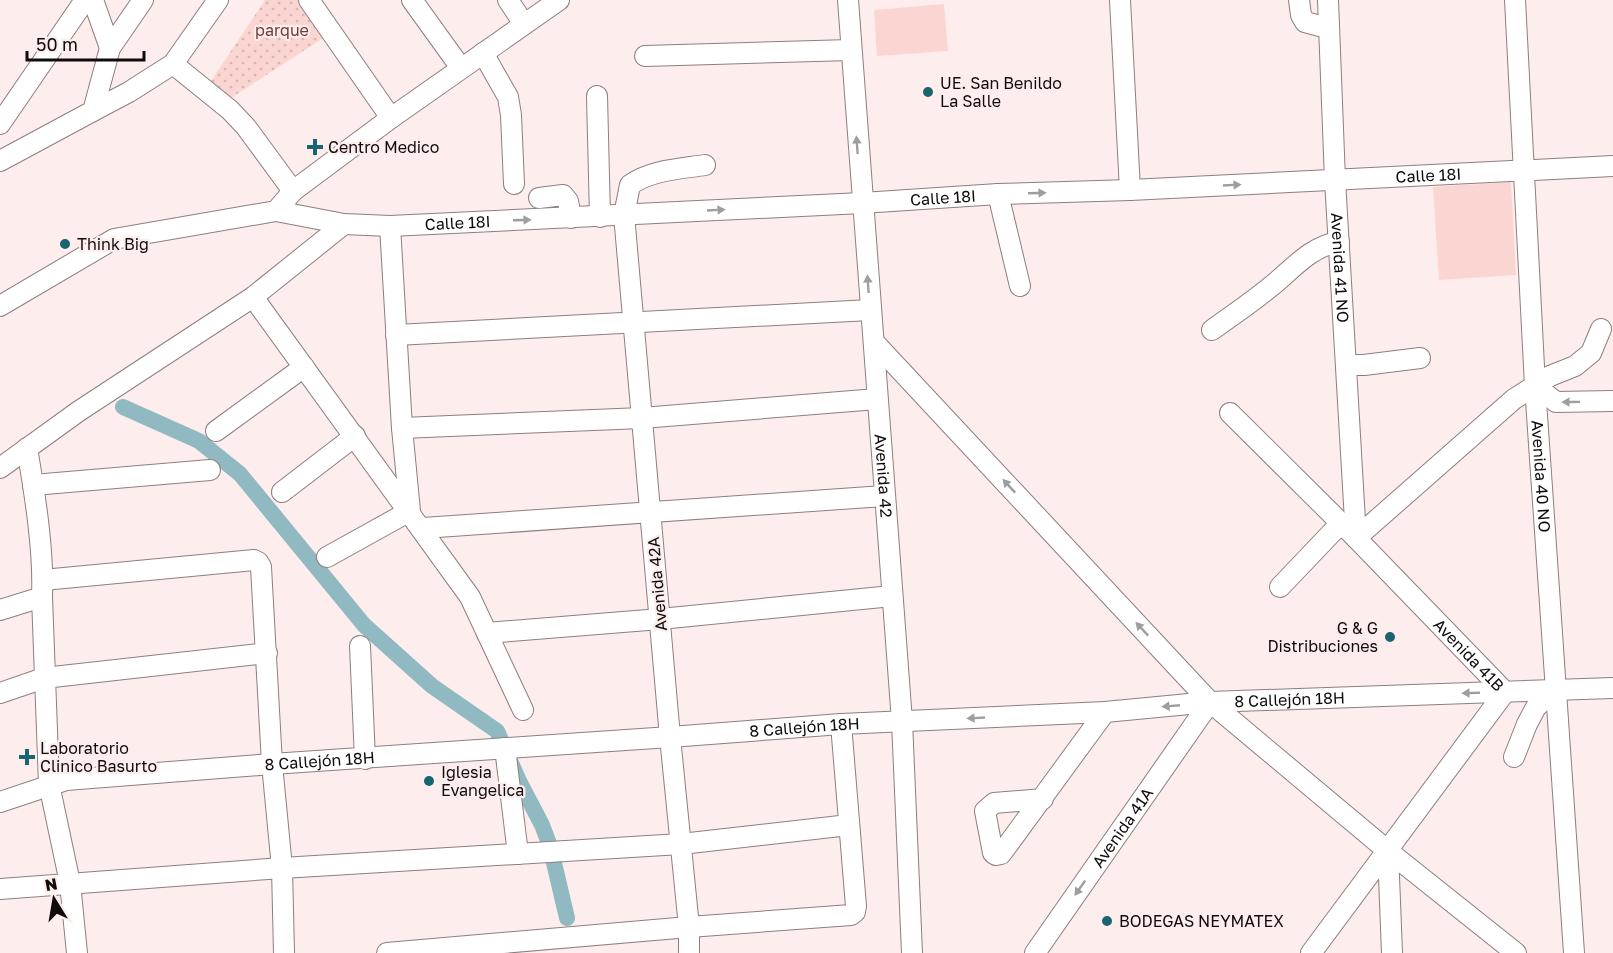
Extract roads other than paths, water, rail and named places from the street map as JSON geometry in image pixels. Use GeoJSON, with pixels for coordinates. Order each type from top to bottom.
{"type":"FeatureCollection","features":[{"type":"Feature","properties":{"kind":"street"},"geometry":{"type":"LineString","coordinates":[[0,124],[85,0]]}},
{"type":"Feature","properties":{"kind":"street"},"geometry":{"type":"LineString","coordinates":[[93,0],[110,48]]}},
{"type":"Feature","properties":{"kind":"street"},"geometry":{"type":"LineString","coordinates":[[93,111],[110,48],[143,0]]}},
{"type":"Feature","properties":{"kind":"street"},"geometry":{"type":"LineString","coordinates":[[3,155],[129,92],[173,64],[218,0]]}},
{"type":"Feature","properties":{"kind":"street"},"geometry":{"type":"LineString","coordinates":[[309,0],[390,118]]}},
{"type":"Feature","properties":{"kind":"street"},"geometry":{"type":"LineString","coordinates":[[412,0],[461,68]]}},
{"type":"Feature","properties":{"kind":"street"},"geometry":{"type":"LineString","coordinates":[[508,0],[524,24]]}},
{"type":"Feature","properties":{"kind":"street"},"geometry":{"type":"LineString","coordinates":[[0,306],[114,239],[276,211],[293,191],[390,118],[559,0]]}},
{"type":"Feature","properties":{"kind":"street","name":"Avenida 42"},"geometry":{"type":"LineString","coordinates":[[848,0],[861,203],[874,342],[902,722],[912,953]]}},
{"type":"Feature","properties":{"kind":"street"},"geometry":{"type":"LineString","coordinates":[[1120,0],[1130,190]]}},
{"type":"Feature","properties":{"kind":"street"},"geometry":{"type":"LineString","coordinates":[[1299,0],[1301,15],[1305,22],[1320,26],[1329,25]]}},
{"type":"Feature","properties":{"kind":"street","name":"Avenida 41 NO"},"geometry":{"type":"LineString","coordinates":[[1328,0],[1335,180],[1356,538]]}},
{"type":"Feature","properties":{"kind":"street","name":"Avenida 40 NO"},"geometry":{"type":"LineString","coordinates":[[1515,0],[1522,171],[1535,386],[1574,953]]}},
{"type":"Feature","properties":{"kind":"street"},"geometry":{"type":"LineString","coordinates":[[645,56],[851,50]]}},
{"type":"Feature","properties":{"kind":"street"},"geometry":{"type":"LineString","coordinates":[[483,53],[508,97],[514,184]]}},
{"type":"Feature","properties":{"kind":"street"},"geometry":{"type":"LineString","coordinates":[[173,64],[230,110],[246,127],[293,191]]}},
{"type":"Feature","properties":{"kind":"street"},"geometry":{"type":"LineString","coordinates":[[597,96],[600,216]]}},
{"type":"Feature","properties":{"kind":"street","name":"Avenida 42A"},"geometry":{"type":"LineString","coordinates":[[689,953],[689,927],[624,215],[630,185],[640,177],[705,165]]}},
{"type":"Feature","properties":{"kind":"street","name":"Calle 18I"},"geometry":{"type":"LineString","coordinates":[[276,211],[344,224],[390,226],[998,194],[1130,190],[1613,166]]}},
{"type":"Feature","properties":{"kind":"street"},"geometry":{"type":"LineString","coordinates":[[998,194],[1020,286]]}},
{"type":"Feature","properties":{"kind":"street"},"geometry":{"type":"LineString","coordinates":[[539,198],[563,195],[568,201],[571,218]]}},
{"type":"Feature","properties":{"kind":"street"},"geometry":{"type":"LineString","coordinates":[[0,468],[79,411],[253,297],[344,224]]}},
{"type":"Feature","properties":{"kind":"street"},"geometry":{"type":"LineString","coordinates":[[390,226],[402,428],[410,511]]}},
{"type":"Feature","properties":{"kind":"street"},"geometry":{"type":"LineString","coordinates":[[1212,330],[1247,306],[1299,261],[1326,244],[1339,242]]}},
{"type":"Feature","properties":{"kind":"street"},"geometry":{"type":"LineString","coordinates":[[253,297],[423,528],[470,597],[523,710]]}},
{"type":"Feature","properties":{"kind":"street"},"geometry":{"type":"LineString","coordinates":[[396,335],[870,310]]}},
{"type":"Feature","properties":{"kind":"street"},"geometry":{"type":"LineString","coordinates":[[1356,538],[1514,399],[1550,376],[1575,366],[1591,353],[1601,328]]}},
{"type":"Feature","properties":{"kind":"street"},"geometry":{"type":"LineString","coordinates":[[874,342],[1210,702],[1388,851],[1516,953]]}},
{"type":"Feature","properties":{"kind":"street"},"geometry":{"type":"LineString","coordinates":[[1346,365],[1420,358]]}},
{"type":"Feature","properties":{"kind":"street"},"geometry":{"type":"LineString","coordinates":[[216,431],[304,368]]}},
{"type":"Feature","properties":{"kind":"street"},"geometry":{"type":"LineString","coordinates":[[1535,386],[1556,402],[1613,401]]}},
{"type":"Feature","properties":{"kind":"street"},"geometry":{"type":"LineString","coordinates":[[402,428],[642,418],[877,399]]}},
{"type":"Feature","properties":{"kind":"street","name":"Avenida 41B"},"geometry":{"type":"LineString","coordinates":[[1230,413],[1356,538],[1505,692],[1311,953]]}},
{"type":"Feature","properties":{"kind":"street"},"geometry":{"type":"LineString","coordinates":[[282,492],[355,436]]}},
{"type":"Feature","properties":{"kind":"street"},"geometry":{"type":"LineString","coordinates":[[27,448],[33,485],[42,589],[49,784],[70,884],[77,953]]}},
{"type":"Feature","properties":{"kind":"street"},"geometry":{"type":"LineString","coordinates":[[33,485],[210,470]]}},
{"type":"Feature","properties":{"kind":"street"},"geometry":{"type":"LineString","coordinates":[[423,528],[884,496]]}},
{"type":"Feature","properties":{"kind":"street"},"geometry":{"type":"LineString","coordinates":[[327,557],[410,511]]}},
{"type":"Feature","properties":{"kind":"street"},"geometry":{"type":"LineString","coordinates":[[1280,587],[1341,523]]}},
{"type":"Feature","properties":{"kind":"street"},"geometry":{"type":"LineString","coordinates":[[0,610],[42,589],[254,560],[258,562],[261,567],[272,764],[282,868],[284,953]]}},
{"type":"Feature","properties":{"kind":"street"},"geometry":{"type":"LineString","coordinates":[[487,633],[892,596]]}},
{"type":"Feature","properties":{"kind":"street"},"geometry":{"type":"LineString","coordinates":[[360,646],[365,759]]}},
{"type":"Feature","properties":{"kind":"street"},"geometry":{"type":"LineString","coordinates":[[0,693],[44,678],[267,653]]}},
{"type":"Feature","properties":{"kind":"street","name":"8 Callejón 18H"},"geometry":{"type":"LineString","coordinates":[[0,802],[66,780],[272,764],[841,724],[1105,711],[1210,702],[1613,688]]}},
{"type":"Feature","properties":{"kind":"street"},"geometry":{"type":"LineString","coordinates":[[1514,757],[1536,707],[1555,690]]}},
{"type":"Feature","properties":{"kind":"street","name":"Avenida 41A"},"geometry":{"type":"LineString","coordinates":[[1035,953],[1210,702]]}},
{"type":"Feature","properties":{"kind":"street"},"geometry":{"type":"LineString","coordinates":[[1043,799],[1105,711]]}},
{"type":"Feature","properties":{"kind":"street"},"geometry":{"type":"LineString","coordinates":[[387,953],[550,946],[689,927],[851,915],[855,912],[856,906],[841,724]]}},
{"type":"Feature","properties":{"kind":"street"},"geometry":{"type":"LineString","coordinates":[[505,748],[518,854]]}},
{"type":"Feature","properties":{"kind":"street"},"geometry":{"type":"LineString","coordinates":[[0,889],[282,868],[681,844],[849,825]]}},
{"type":"Feature","properties":{"kind":"street"},"geometry":{"type":"LineString","coordinates":[[1388,851],[1392,953]]}},
{"type":"Feature","properties":{"kind":"waterway"},"geometry":{"type":"LineString","coordinates":[[123,407],[199,441],[240,474],[364,625],[432,686],[497,731],[550,846],[567,918]]}},
{"type":"Feature","properties":{"kind":"place","name":"UE. San Benildo La Salle"},"geometry":{"type":"Point","coordinates":[928,92]}},
{"type":"Feature","properties":{"kind":"place","name":"Centro Medico"},"geometry":{"type":"Point","coordinates":[315,147]}},
{"type":"Feature","properties":{"kind":"place","name":"Think Big"},"geometry":{"type":"Point","coordinates":[65,244]}},
{"type":"Feature","properties":{"kind":"place","name":"G & G Distribuciones"},"geometry":{"type":"Point","coordinates":[1390,637]}},
{"type":"Feature","properties":{"kind":"place","name":"Laboratorio Clinico Basurto"},"geometry":{"type":"Point","coordinates":[27,757]}},
{"type":"Feature","properties":{"kind":"place","name":"Iglesia Evangelica"},"geometry":{"type":"Point","coordinates":[429,781]}},
{"type":"Feature","properties":{"kind":"place","name":"BODEGAS NEYMATEX"},"geometry":{"type":"Point","coordinates":[1107,921]}},
{"type":"Feature","properties":{"kind":"park label","name":"parque"},"geometry":{"type":"Point","coordinates":[282,30]}}]}
